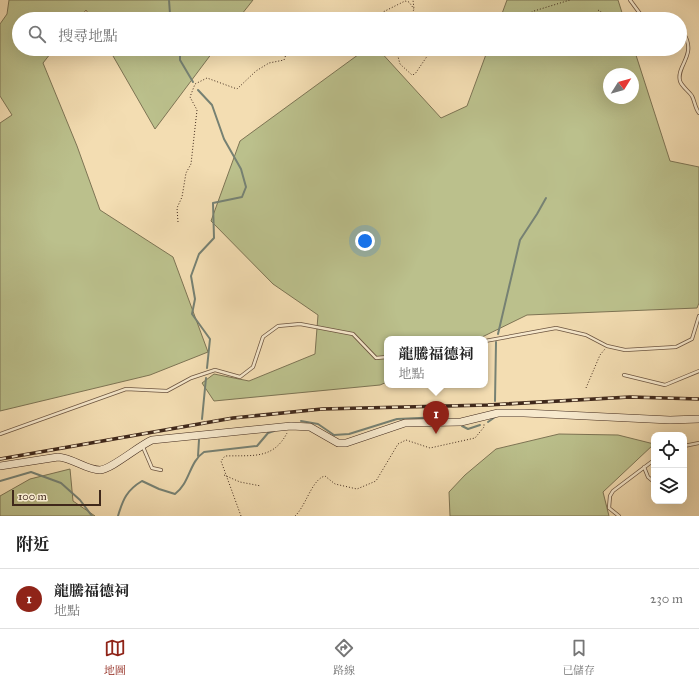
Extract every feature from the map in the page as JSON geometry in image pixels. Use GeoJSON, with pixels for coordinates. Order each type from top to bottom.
{"type":"FeatureCollection","features":[{"type":"Feature","properties":{"kind":"street"},"geometry":{"type":"LineString","coordinates":[[0,466],[67,457],[81,464],[100,470],[109,467],[142,444],[152,440],[291,426],[310,427],[338,442],[346,443],[362,439],[405,423],[461,422],[498,413],[524,412],[670,420],[699,419]]}},
{"type":"Feature","properties":{"kind":"lane"},"geometry":{"type":"LineString","coordinates":[[630,0],[639,12]]}},
{"type":"Feature","properties":{"kind":"lane"},"geometry":{"type":"LineString","coordinates":[[687,39],[689,42],[687,56],[680,75],[680,82],[691,96],[699,113]]}},
{"type":"Feature","properties":{"kind":"lane"},"geometry":{"type":"LineString","coordinates":[[488,340],[556,328],[586,336],[607,346],[625,350],[676,347],[692,339],[699,316]]}},
{"type":"Feature","properties":{"kind":"lane"},"geometry":{"type":"LineString","coordinates":[[0,434],[126,389],[167,391],[191,378],[215,370],[240,377],[253,367],[263,337],[278,326],[300,324],[353,334],[376,358],[384,357]]}},
{"type":"Feature","properties":{"kind":"lane"},"geometry":{"type":"LineString","coordinates":[[624,375],[665,385],[699,371]]}},
{"type":"Feature","properties":{"kind":"lane"},"geometry":{"type":"LineString","coordinates":[[687,445],[699,443]]}},
{"type":"Feature","properties":{"kind":"lane"},"geometry":{"type":"LineString","coordinates":[[142,444],[152,468],[161,470]]}},
{"type":"Feature","properties":{"kind":"lane"},"geometry":{"type":"LineString","coordinates":[[619,516],[609,508],[610,496],[613,491],[651,462]]}},
{"type":"Feature","properties":{"kind":"lane"},"geometry":{"type":"LineString","coordinates":[[644,467],[648,477],[651,480]]}},
{"type":"Feature","properties":{"kind":"path"},"geometry":{"type":"LineString","coordinates":[[413,0],[413,12]]}},
{"type":"Feature","properties":{"kind":"path"},"geometry":{"type":"LineString","coordinates":[[532,12],[570,0]]}},
{"type":"Feature","properties":{"kind":"path"},"geometry":{"type":"LineString","coordinates":[[383,12],[405,1],[409,2],[414,9]]}},
{"type":"Feature","properties":{"kind":"path"},"geometry":{"type":"LineString","coordinates":[[178,222],[177,208],[182,197],[186,173],[191,164],[197,110],[190,97],[195,84],[207,78],[237,88],[256,71],[269,63],[284,60],[285,56]]}},
{"type":"Feature","properties":{"kind":"path"},"geometry":{"type":"LineString","coordinates":[[398,56],[400,64],[412,75],[415,74],[426,56]]}},
{"type":"Feature","properties":{"kind":"path"},"geometry":{"type":"LineString","coordinates":[[586,388],[600,355],[607,346]]}},
{"type":"Feature","properties":{"kind":"path"},"geometry":{"type":"LineString","coordinates":[[295,516],[300,512],[315,483],[321,477],[325,476],[335,484],[356,489],[376,481],[398,444],[406,440],[430,448],[475,438],[484,427],[483,417]]}},
{"type":"Feature","properties":{"kind":"path"},"geometry":{"type":"LineString","coordinates":[[241,516],[224,475],[221,461],[225,456],[264,455],[281,444],[291,426]]}},
{"type":"Feature","properties":{"kind":"path"},"geometry":{"type":"LineString","coordinates":[[224,475],[240,482],[261,486]]}},
{"type":"Feature","properties":{"kind":"green space"},"geometry":{"type":"Polygon","coordinates":[[[9,0],[253,0],[244,12],[87,12],[86,10],[84,12],[12,12],[12,56],[48,56],[43,63],[77,146],[100,210],[173,257],[208,352],[150,375],[0,411],[0,123],[12,115],[0,96],[0,24],[7,14],[9,0]]]}},
{"type":"Feature","properties":{"kind":"green space"},"geometry":{"type":"Polygon","coordinates":[[[507,0],[618,0],[622,12],[503,12],[507,0]]]}},
{"type":"Feature","properties":{"kind":"green space"},"geometry":{"type":"Polygon","coordinates":[[[113,56],[210,56],[155,129],[113,56]]]}},
{"type":"Feature","properties":{"kind":"green space"},"geometry":{"type":"Polygon","coordinates":[[[356,56],[384,56],[441,118],[467,106],[485,56],[636,56],[670,161],[699,167],[699,303],[697,308],[527,315],[484,336],[384,336],[384,383],[380,385],[214,401],[202,383],[214,374],[249,381],[315,354],[318,315],[273,284],[211,221],[240,141],[356,56]]]}},
{"type":"Feature","properties":{"kind":"green space"},"geometry":{"type":"Polygon","coordinates":[[[559,434],[618,435],[651,443],[651,447],[603,492],[609,516],[450,516],[449,492],[465,475],[496,449],[559,434]]]}},
{"type":"Feature","properties":{"kind":"green space"},"geometry":{"type":"Polygon","coordinates":[[[70,469],[73,501],[95,516],[0,516],[0,496],[30,479],[70,469]]]}},
{"type":"Feature","properties":{"kind":"waterway"},"geometry":{"type":"LineString","coordinates":[[169,0],[170,12]]}},
{"type":"Feature","properties":{"kind":"waterway"},"geometry":{"type":"LineString","coordinates":[[180,56],[180,60],[193,82]]}},
{"type":"Feature","properties":{"kind":"waterway"},"geometry":{"type":"LineString","coordinates":[[198,90],[212,105],[224,139],[241,169],[246,187],[242,197],[213,203],[214,238],[199,254],[191,276],[195,299],[192,314],[210,339],[207,368]]}},
{"type":"Feature","properties":{"kind":"waterway"},"geometry":{"type":"LineString","coordinates":[[498,334],[520,240],[546,198]]}},
{"type":"Feature","properties":{"kind":"waterway"},"geometry":{"type":"LineString","coordinates":[[495,401],[496,342]]}},
{"type":"Feature","properties":{"kind":"waterway"},"geometry":{"type":"LineString","coordinates":[[202,419],[206,378]]}},
{"type":"Feature","properties":{"kind":"waterway"},"geometry":{"type":"LineString","coordinates":[[301,421],[318,424],[334,435],[349,434],[397,419],[442,417]]}},
{"type":"Feature","properties":{"kind":"waterway"},"geometry":{"type":"LineString","coordinates":[[488,422],[495,417]]}},
{"type":"Feature","properties":{"kind":"waterway"},"geometry":{"type":"LineString","coordinates":[[462,426],[468,429],[480,425]]}},
{"type":"Feature","properties":{"kind":"waterway"},"geometry":{"type":"LineString","coordinates":[[118,516],[126,496],[137,484],[142,481],[159,489],[175,494],[184,484],[195,461],[204,452],[257,446],[268,433],[274,431]]}},
{"type":"Feature","properties":{"kind":"waterway"},"geometry":{"type":"LineString","coordinates":[[198,456],[199,440]]}},
{"type":"Feature","properties":{"kind":"waterway"},"geometry":{"type":"LineString","coordinates":[[0,481],[31,472],[61,483],[80,500],[92,516]]}},
{"type":"Feature","properties":{"kind":"railway"},"geometry":{"type":"LineString","coordinates":[[0,459],[233,418],[322,409],[488,405],[630,397],[699,399]]}},
{"type":"Feature","properties":{"kind":"place","name":"龍騰福德祠"},"geometry":{"type":"Point","coordinates":[436,434]}}]}
